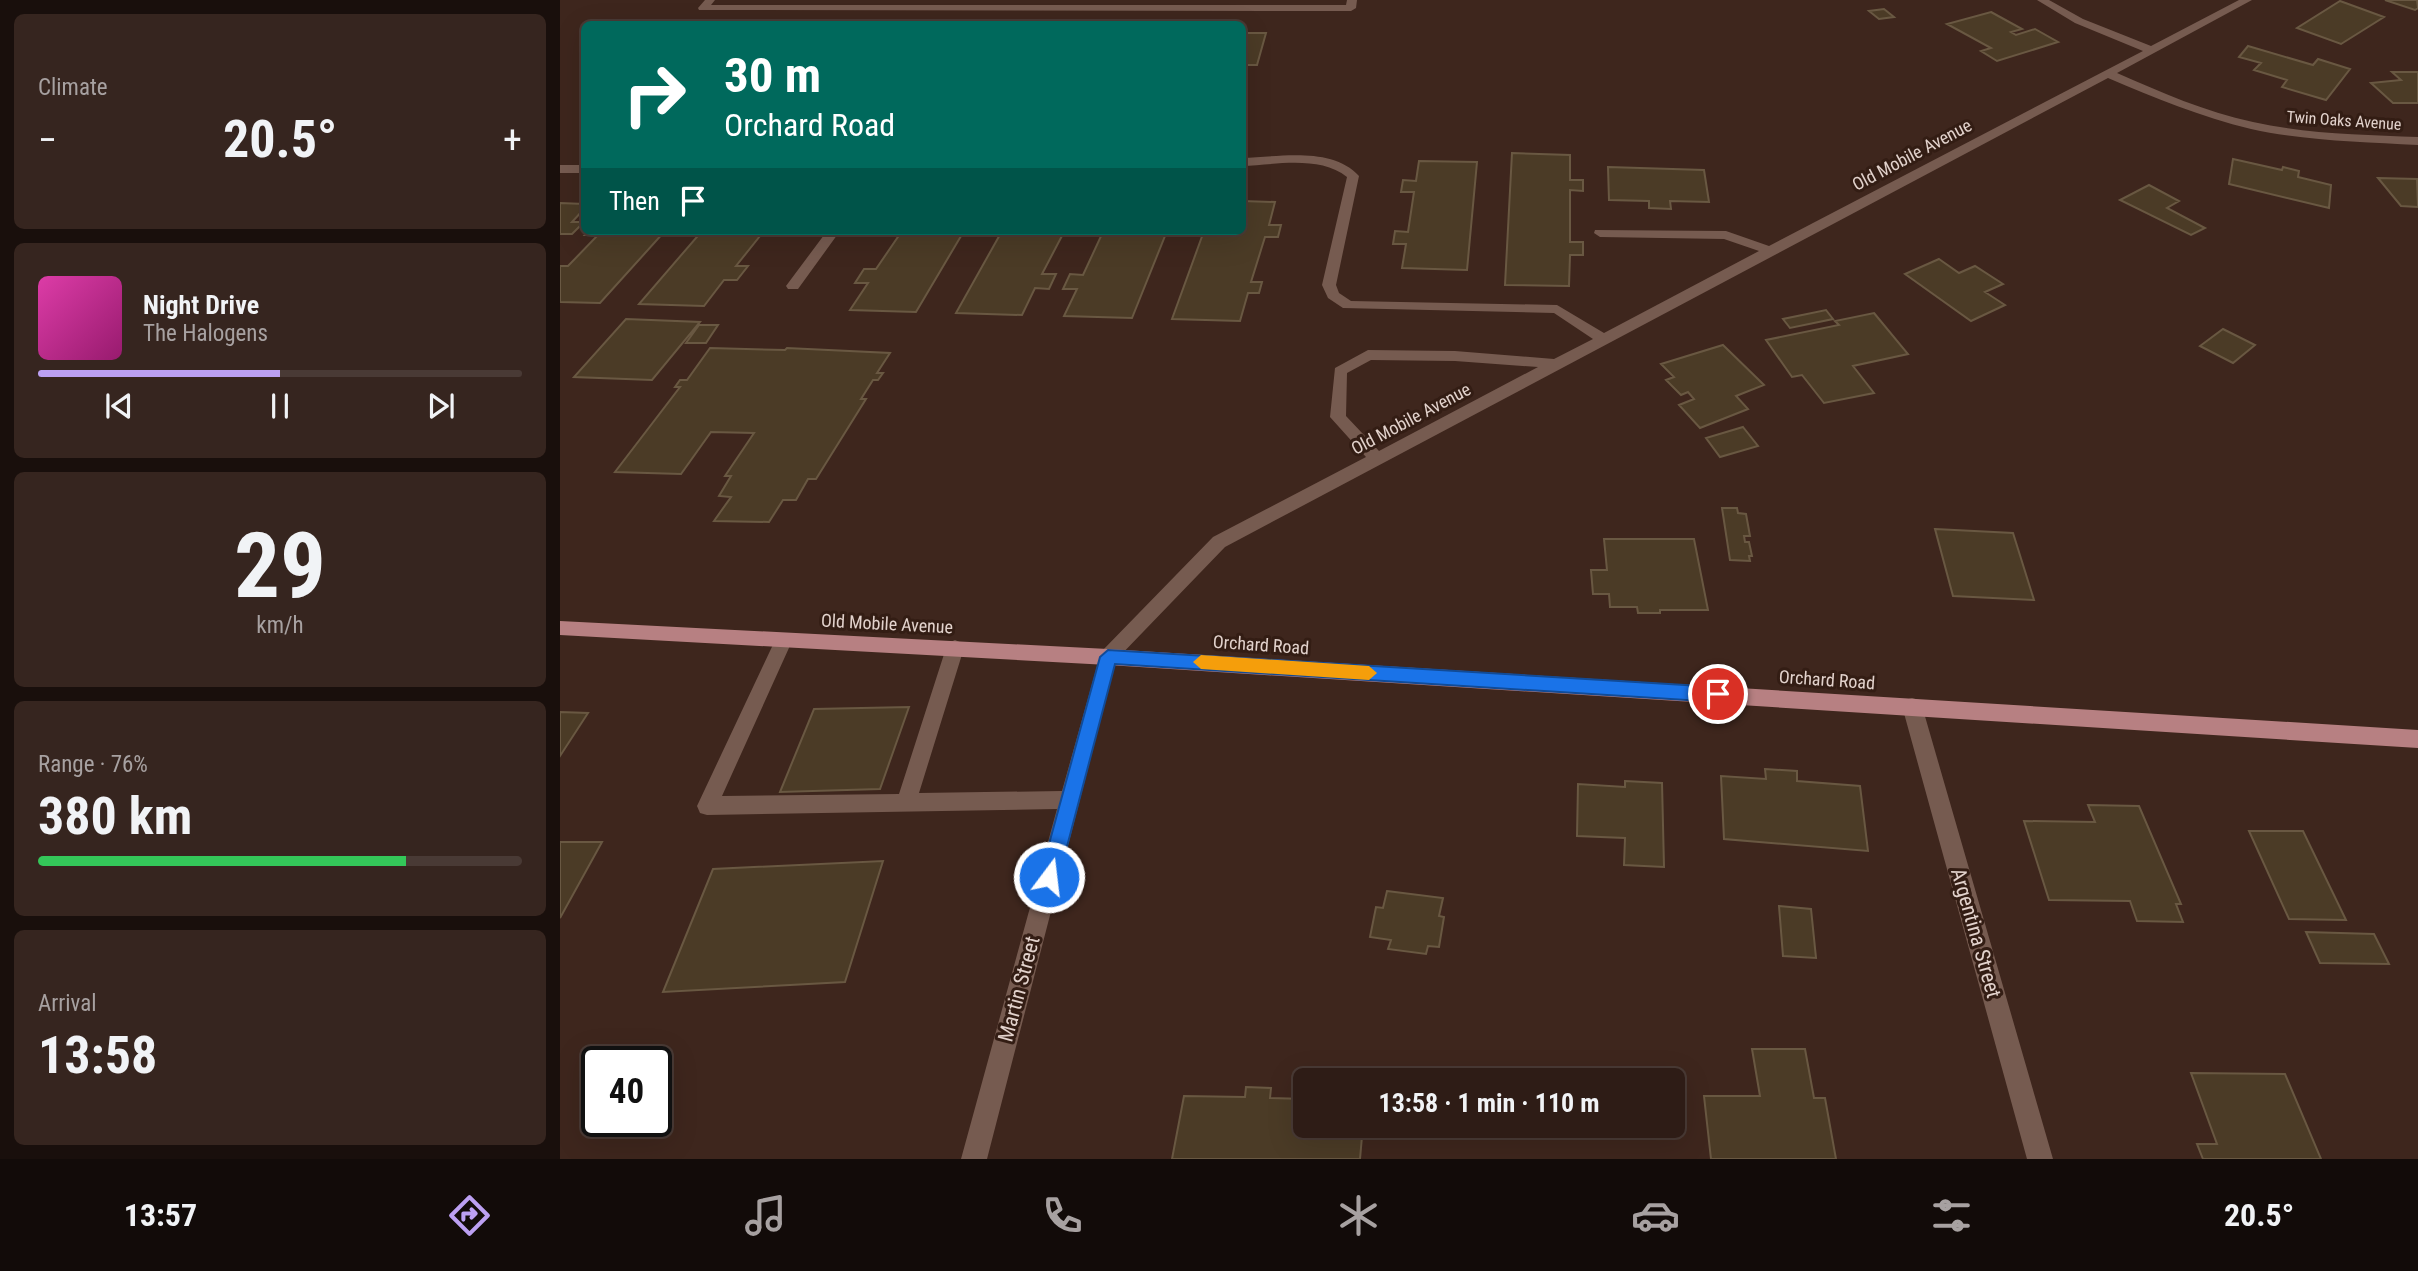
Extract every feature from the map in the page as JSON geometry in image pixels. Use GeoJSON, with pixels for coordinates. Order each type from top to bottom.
{"type":"FeatureCollection","features":[{"type":"Feature","properties":{"kind":"main road","name":"Old Mobile Avenue"},"geometry":{"type":"LineString","coordinates":[[560,628],[1108,657]]}},
{"type":"Feature","properties":{"kind":"main road","name":"Orchard Road"},"geometry":{"type":"LineString","coordinates":[[1108,657],[2418,739]]}},
{"type":"Feature","properties":{"kind":"street"},"geometry":{"type":"LineString","coordinates":[[710,0],[703,8],[983,4],[1192,4],[1351,8],[1352,0]]}},
{"type":"Feature","properties":{"kind":"street"},"geometry":{"type":"LineString","coordinates":[[2042,0],[2079,20],[2153,51]]}},
{"type":"Feature","properties":{"kind":"street","name":"Old Mobile Avenue"},"geometry":{"type":"LineString","coordinates":[[1108,657],[1219,542],[1560,365],[2247,0]]}},
{"type":"Feature","properties":{"kind":"street","name":"Twin Oaks Avenue"},"geometry":{"type":"LineString","coordinates":[[2109,74],[2191,108],[2278,131],[2418,141]]}},
{"type":"Feature","properties":{"kind":"street"},"geometry":{"type":"LineString","coordinates":[[1246,162],[1331,162],[1345,167],[1353,176],[1329,285],[1333,295],[1348,305],[1557,309],[1605,340]]}},
{"type":"Feature","properties":{"kind":"street"},"geometry":{"type":"LineString","coordinates":[[560,169],[581,169]]}},
{"type":"Feature","properties":{"kind":"street"},"geometry":{"type":"LineString","coordinates":[[1600,233],[1726,235],[1773,252]]}},
{"type":"Feature","properties":{"kind":"street"},"geometry":{"type":"LineString","coordinates":[[793,286],[831,235]]}},
{"type":"Feature","properties":{"kind":"street"},"geometry":{"type":"LineString","coordinates":[[1378,460],[1338,417],[1340,371],[1368,355],[1455,356],[1560,365]]}},
{"type":"Feature","properties":{"kind":"street"},"geometry":{"type":"LineString","coordinates":[[784,639],[707,806],[1070,800]]}},
{"type":"Feature","properties":{"kind":"street"},"geometry":{"type":"LineString","coordinates":[[906,802],[955,648]]}},
{"type":"Feature","properties":{"kind":"street","name":"Martin Street"},"geometry":{"type":"LineString","coordinates":[[974,1159],[1108,657]]}},
{"type":"Feature","properties":{"kind":"street","name":"Argentina Street"},"geometry":{"type":"LineString","coordinates":[[1912,706],[2040,1159]]}},
{"type":"Feature","properties":{"kind":"building"},"geometry":{"type":"Polygon","coordinates":[[[2385,0],[2417,0],[2418,8],[2415,10],[2385,0]]]}},
{"type":"Feature","properties":{"kind":"building"},"geometry":{"type":"Polygon","coordinates":[[[2340,1],[2384,17],[2341,44],[2297,28],[2340,1]]]}},
{"type":"Feature","properties":{"kind":"building"},"geometry":{"type":"Polygon","coordinates":[[[1884,9],[1894,17],[1879,19],[1869,11],[1884,9]]]}},
{"type":"Feature","properties":{"kind":"building"},"geometry":{"type":"Polygon","coordinates":[[[1991,12],[2022,29],[2011,32],[2016,35],[2035,29],[2058,42],[1997,61],[1981,51],[1991,48],[1947,24],[1991,12]]]}},
{"type":"Feature","properties":{"kind":"building"},"geometry":{"type":"Polygon","coordinates":[[[1246,33],[1266,33],[1257,65],[1246,65],[1246,33]]]}},
{"type":"Feature","properties":{"kind":"building"},"geometry":{"type":"Polygon","coordinates":[[[2248,46],[2313,65],[2318,59],[2350,69],[2326,100],[2282,87],[2287,80],[2254,70],[2261,63],[2239,57],[2248,46]]]}},
{"type":"Feature","properties":{"kind":"building"},"geometry":{"type":"Polygon","coordinates":[[[2392,72],[2418,72],[2418,103],[2393,103],[2371,83],[2401,80],[2392,72]]]}},
{"type":"Feature","properties":{"kind":"building"},"geometry":{"type":"Polygon","coordinates":[[[1512,153],[1570,155],[1570,180],[1583,180],[1583,191],[1570,190],[1570,242],[1583,242],[1583,255],[1570,255],[1569,286],[1505,285],[1512,153]]]}},
{"type":"Feature","properties":{"kind":"building"},"geometry":{"type":"Polygon","coordinates":[[[2233,159],[2299,171],[2298,177],[2331,185],[2329,208],[2229,184],[2233,159]]]}},
{"type":"Feature","properties":{"kind":"building"},"geometry":{"type":"Polygon","coordinates":[[[1419,161],[1477,162],[1467,270],[1402,268],[1406,244],[1393,244],[1395,231],[1408,232],[1414,192],[1401,192],[1403,180],[1416,181],[1419,161]]]}},
{"type":"Feature","properties":{"kind":"building"},"geometry":{"type":"Polygon","coordinates":[[[1608,167],[1704,170],[1709,202],[1670,201],[1671,209],[1649,208],[1649,201],[1609,200],[1608,167]]]}},
{"type":"Feature","properties":{"kind":"building"},"geometry":{"type":"Polygon","coordinates":[[[2378,178],[2417,179],[2418,207],[2401,206],[2378,178]]]}},
{"type":"Feature","properties":{"kind":"building"},"geometry":{"type":"Polygon","coordinates":[[[2149,185],[2179,201],[2167,208],[2205,228],[2191,235],[2120,200],[2149,185]]]}},
{"type":"Feature","properties":{"kind":"building"},"geometry":{"type":"Polygon","coordinates":[[[1246,201],[1275,202],[1269,225],[1281,225],[1278,237],[1265,237],[1251,282],[1262,282],[1259,293],[1248,293],[1240,321],[1172,319],[1203,235],[1246,235],[1246,201]]]}},
{"type":"Feature","properties":{"kind":"building"},"geometry":{"type":"Polygon","coordinates":[[[560,203],[581,204],[581,212],[572,222],[581,222],[581,225],[572,234],[560,234],[560,203]]]}},
{"type":"Feature","properties":{"kind":"building"},"geometry":{"type":"Polygon","coordinates":[[[598,235],[661,235],[600,303],[560,302],[560,266],[568,266],[598,235]]]}},
{"type":"Feature","properties":{"kind":"building"},"geometry":{"type":"Polygon","coordinates":[[[699,235],[761,235],[736,266],[748,266],[737,280],[724,280],[704,306],[639,304],[699,235]]]}},
{"type":"Feature","properties":{"kind":"building"},"geometry":{"type":"Polygon","coordinates":[[[899,235],[962,235],[916,312],[850,310],[868,283],[855,283],[864,269],[876,269],[899,235]]]}},
{"type":"Feature","properties":{"kind":"building"},"geometry":{"type":"Polygon","coordinates":[[[1000,235],[1062,235],[1042,274],[1056,274],[1049,289],[1035,288],[1022,315],[956,313],[1000,235]]]}},
{"type":"Feature","properties":{"kind":"building"},"geometry":{"type":"Polygon","coordinates":[[[1102,235],[1165,235],[1132,318],[1064,316],[1077,289],[1063,289],[1070,274],[1083,275],[1102,235]]]}},
{"type":"Feature","properties":{"kind":"building"},"geometry":{"type":"Polygon","coordinates":[[[1939,259],[1959,273],[1975,266],[2003,284],[1985,292],[2005,305],[1971,321],[1905,274],[1939,259]]]}},
{"type":"Feature","properties":{"kind":"building"},"geometry":{"type":"Polygon","coordinates":[[[1826,310],[1833,319],[1790,328],[1783,319],[1826,310]]]}},
{"type":"Feature","properties":{"kind":"building"},"geometry":{"type":"Polygon","coordinates":[[[1874,313],[1908,354],[1853,366],[1874,393],[1824,403],[1802,375],[1792,377],[1766,340],[1839,325],[1835,321],[1874,313]]]}},
{"type":"Feature","properties":{"kind":"building"},"geometry":{"type":"Polygon","coordinates":[[[626,319],[700,322],[652,380],[574,377],[626,319]]]}},
{"type":"Feature","properties":{"kind":"building"},"geometry":{"type":"Polygon","coordinates":[[[699,325],[718,325],[706,343],[686,343],[699,325]]]}},
{"type":"Feature","properties":{"kind":"building"},"geometry":{"type":"Polygon","coordinates":[[[2223,329],[2255,345],[2233,363],[2200,346],[2223,329]]]}},
{"type":"Feature","properties":{"kind":"building"},"geometry":{"type":"Polygon","coordinates":[[[1723,345],[1764,385],[1736,396],[1748,409],[1700,428],[1679,405],[1694,399],[1688,392],[1681,395],[1666,380],[1674,377],[1661,364],[1723,345]]]}},
{"type":"Feature","properties":{"kind":"building"},"geometry":{"type":"Polygon","coordinates":[[[710,348],[787,348],[890,353],[877,373],[883,373],[878,380],[873,380],[861,399],[866,399],[816,479],[808,479],[796,500],[783,500],[769,522],[714,521],[731,497],[719,496],[731,476],[725,476],[754,433],[711,432],[681,474],[615,472],[680,387],[675,387],[680,380],[687,380],[710,348]]]}},
{"type":"Feature","properties":{"kind":"building"},"geometry":{"type":"Polygon","coordinates":[[[1743,427],[1758,446],[1720,457],[1706,438],[1743,427]]]}},
{"type":"Feature","properties":{"kind":"building"},"geometry":{"type":"Polygon","coordinates":[[[1722,508],[1737,508],[1738,513],[1746,514],[1750,536],[1744,536],[1745,542],[1749,542],[1752,556],[1749,556],[1750,561],[1730,560],[1722,508]]]}},
{"type":"Feature","properties":{"kind":"building"},"geometry":{"type":"Polygon","coordinates":[[[1935,529],[2013,533],[2034,600],[1953,596],[1935,529]]]}},
{"type":"Feature","properties":{"kind":"building"},"geometry":{"type":"Polygon","coordinates":[[[1604,539],[1694,539],[1708,610],[1638,613],[1637,607],[1610,607],[1609,594],[1593,594],[1591,570],[1607,570],[1604,539]]]}},
{"type":"Feature","properties":{"kind":"building"},"geometry":{"type":"Polygon","coordinates":[[[909,707],[880,789],[780,792],[814,709],[909,707]]]}},
{"type":"Feature","properties":{"kind":"building"},"geometry":{"type":"Polygon","coordinates":[[[560,712],[588,713],[560,756],[560,712]]]}},
{"type":"Feature","properties":{"kind":"building"},"geometry":{"type":"Polygon","coordinates":[[[1765,769],[1797,771],[1797,781],[1860,786],[1868,851],[1724,839],[1721,776],[1766,779],[1765,769]]]}},
{"type":"Feature","properties":{"kind":"building"},"geometry":{"type":"Polygon","coordinates":[[[1625,781],[1662,783],[1664,867],[1624,865],[1625,838],[1577,836],[1578,784],[1625,787],[1625,781]]]}},
{"type":"Feature","properties":{"kind":"building"},"geometry":{"type":"Polygon","coordinates":[[[2088,805],[2139,806],[2181,904],[2176,904],[2183,922],[2137,921],[2130,901],[2049,900],[2024,821],[2095,822],[2088,805]]]}},
{"type":"Feature","properties":{"kind":"building"},"geometry":{"type":"Polygon","coordinates":[[[2249,831],[2303,831],[2346,920],[2289,919],[2249,831]]]}},
{"type":"Feature","properties":{"kind":"building"},"geometry":{"type":"Polygon","coordinates":[[[560,842],[602,842],[560,918],[560,842]]]}},
{"type":"Feature","properties":{"kind":"building"},"geometry":{"type":"Polygon","coordinates":[[[883,861],[845,982],[663,992],[713,869],[883,861]]]}},
{"type":"Feature","properties":{"kind":"building"},"geometry":{"type":"Polygon","coordinates":[[[1387,891],[1443,898],[1439,916],[1444,917],[1439,947],[1428,946],[1426,954],[1388,949],[1391,940],[1370,937],[1376,907],[1383,908],[1387,891]]]}},
{"type":"Feature","properties":{"kind":"building"},"geometry":{"type":"Polygon","coordinates":[[[1779,906],[1811,909],[1816,958],[1783,956],[1779,906]]]}},
{"type":"Feature","properties":{"kind":"building"},"geometry":{"type":"Polygon","coordinates":[[[2306,932],[2374,934],[2389,964],[2320,963],[2306,932]]]}},
{"type":"Feature","properties":{"kind":"building"},"geometry":{"type":"Polygon","coordinates":[[[1752,1049],[1805,1049],[1814,1098],[1825,1098],[1836,1159],[1711,1159],[1704,1096],[1760,1096],[1752,1049]]]}},
{"type":"Feature","properties":{"kind":"building"},"geometry":{"type":"Polygon","coordinates":[[[2191,1073],[2285,1074],[2321,1159],[2203,1159],[2197,1144],[2217,1144],[2191,1073]]]}},
{"type":"Feature","properties":{"kind":"building"},"geometry":{"type":"Polygon","coordinates":[[[1246,1087],[1271,1088],[1270,1098],[1293,1099],[1293,1138],[1362,1138],[1360,1159],[1172,1159],[1184,1096],[1245,1097],[1246,1087]]]}},
{"type":"Feature","properties":{"kind":"slow traffic"},"geometry":{"type":"LineString","coordinates":[[1201,662],[1369,673]]}},
{"type":"Feature","properties":{"kind":"route"},"geometry":{"type":"LineString","coordinates":[[1049,877],[1108,657],[1718,694]]}}]}
